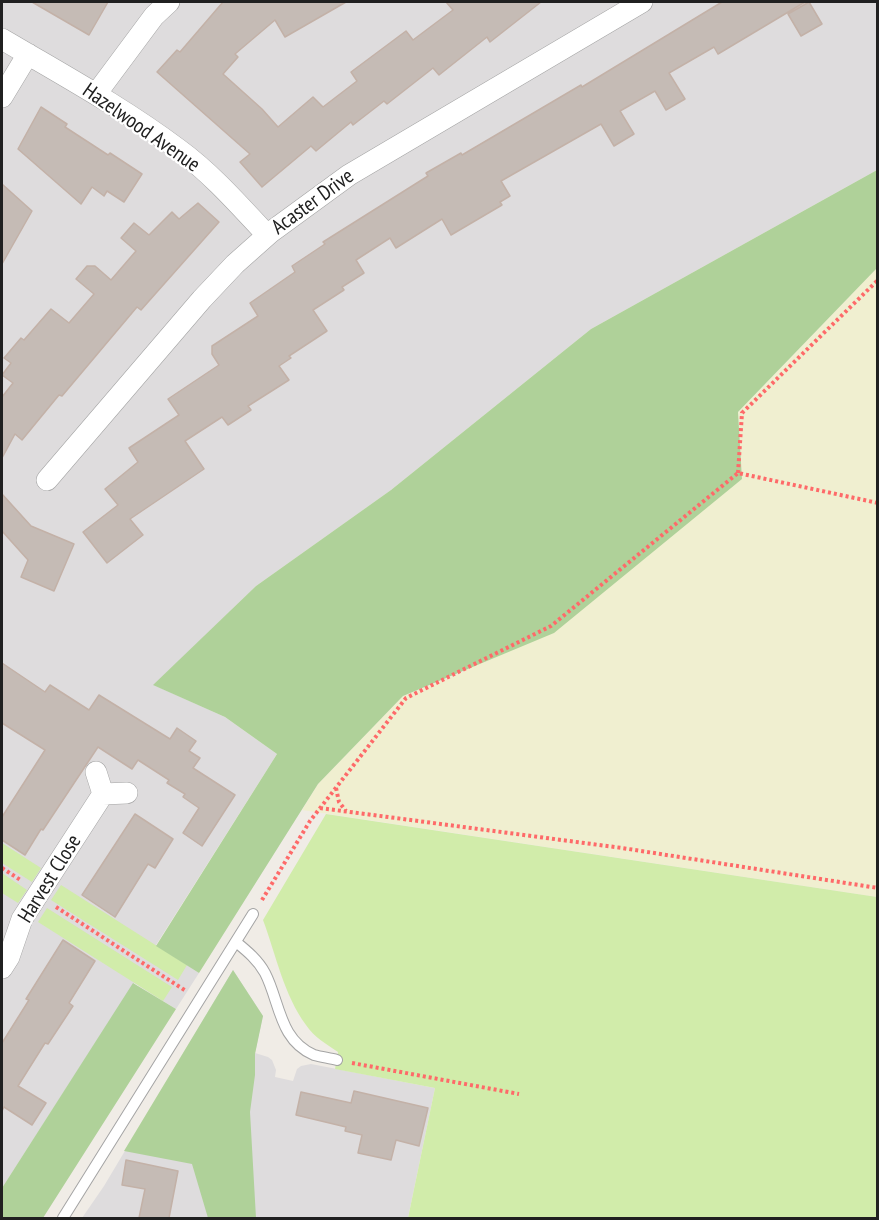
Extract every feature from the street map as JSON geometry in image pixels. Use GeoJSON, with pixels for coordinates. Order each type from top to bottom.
{"type":"FeatureCollection","features":[{"type":"Feature","properties":{"kind":"street"},"geometry":{"type":"LineString","coordinates":[[96,94],[154,16],[169,2]]}},
{"type":"Feature","properties":{"kind":"street","name":"Acaster Drive"},"geometry":{"type":"LineString","coordinates":[[47,480],[202,299],[267,235],[348,175],[642,2]]}},
{"type":"Feature","properties":{"kind":"street","name":"Hazelwood Avenue"},"geometry":{"type":"LineString","coordinates":[[2,39],[96,94],[180,150],[215,180],[267,235]]}},
{"type":"Feature","properties":{"kind":"street"},"geometry":{"type":"LineString","coordinates":[[2,97],[28,54]]}},
{"type":"Feature","properties":{"kind":"street"},"geometry":{"type":"LineString","coordinates":[[96,772],[103,794],[127,793]]}},
{"type":"Feature","properties":{"kind":"street","name":"Harvest Close"},"geometry":{"type":"LineString","coordinates":[[2,968],[9,957],[22,919],[103,794]]}},
{"type":"Feature","properties":{"kind":"lane"},"geometry":{"type":"LineString","coordinates":[[63,1218],[253,914]]}},
{"type":"Feature","properties":{"kind":"lane"},"geometry":{"type":"LineString","coordinates":[[236,942],[252,955],[265,973],[279,1016],[292,1038],[314,1055],[337,1060]]}},
{"type":"Feature","properties":{"kind":"path"},"geometry":{"type":"LineString","coordinates":[[253,914],[310,820],[406,698],[551,626],[738,473],[742,413],[878,280]]}},
{"type":"Feature","properties":{"kind":"path"},"geometry":{"type":"LineString","coordinates":[[738,473],[878,503]]}},
{"type":"Feature","properties":{"kind":"path"},"geometry":{"type":"LineString","coordinates":[[336,788],[339,802],[347,811]]}},
{"type":"Feature","properties":{"kind":"path"},"geometry":{"type":"LineString","coordinates":[[320,808],[611,847],[878,888]]}},
{"type":"Feature","properties":{"kind":"path"},"geometry":{"type":"LineString","coordinates":[[2,868],[49,903],[200,999]]}},
{"type":"Feature","properties":{"kind":"path"},"geometry":{"type":"LineString","coordinates":[[337,1060],[519,1094]]}},
{"type":"Feature","properties":{"kind":"shaded area"},"geometry":{"type":"Polygon","coordinates":[[[2,2],[877,2],[877,170],[591,329],[391,490],[256,586],[154,685],[225,717],[277,754],[156,945],[199,973],[176,1009],[134,983],[2,1188],[2,2]]]}},
{"type":"Feature","properties":{"kind":"shaded area"},"geometry":{"type":"Polygon","coordinates":[[[233,970],[263,1016],[255,1053],[272,1060],[276,1070],[275,1077],[293,1081],[297,1069],[311,1064],[435,1088],[408,1218],[82,1218],[104,1186],[233,970]]]}},
{"type":"Feature","properties":{"kind":"green space"},"geometry":{"type":"Polygon","coordinates":[[[877,170],[877,268],[738,412],[742,479],[554,633],[403,696],[318,784],[199,973],[156,946],[277,754],[225,717],[153,685],[256,586],[391,490],[591,329],[877,170]]]}},
{"type":"Feature","properties":{"kind":"green space"},"geometry":{"type":"Polygon","coordinates":[[[877,268],[877,897],[302,810],[318,784],[403,696],[463,672],[742,479],[738,412],[877,268]]]}},
{"type":"Feature","properties":{"kind":"green space"},"geometry":{"type":"Polygon","coordinates":[[[326,814],[877,897],[877,1218],[408,1218],[435,1088],[335,1069],[338,1052],[320,1040],[298,1013],[286,988],[263,920],[326,814]]]}},
{"type":"Feature","properties":{"kind":"green space"},"geometry":{"type":"Polygon","coordinates":[[[2,843],[41,868],[32,882],[2,863],[2,843]]]}},
{"type":"Feature","properties":{"kind":"green space"},"geometry":{"type":"Polygon","coordinates":[[[2,873],[27,890],[18,903],[2,893],[2,873]]]}},
{"type":"Feature","properties":{"kind":"green space"},"geometry":{"type":"Polygon","coordinates":[[[61,885],[187,965],[178,980],[51,900],[61,885]]]}},
{"type":"Feature","properties":{"kind":"green space"},"geometry":{"type":"Polygon","coordinates":[[[47,908],[172,987],[163,1001],[38,922],[47,908]]]}},
{"type":"Feature","properties":{"kind":"green space"},"geometry":{"type":"Polygon","coordinates":[[[233,970],[263,1016],[255,1054],[255,1075],[250,1112],[256,1218],[208,1218],[192,1164],[124,1151],[233,970]]]}},
{"type":"Feature","properties":{"kind":"green space"},"geometry":{"type":"Polygon","coordinates":[[[133,983],[176,1009],[43,1218],[2,1218],[2,1188],[133,983]]]}},
{"type":"Feature","properties":{"kind":"building"},"geometry":{"type":"Polygon","coordinates":[[[32,2],[108,2],[89,35],[32,2]]]}},
{"type":"Feature","properties":{"kind":"building"},"geometry":{"type":"Polygon","coordinates":[[[223,2],[346,2],[285,37],[275,20],[235,54],[238,57],[223,74],[262,109],[278,127],[313,97],[323,107],[357,81],[351,72],[406,31],[413,40],[453,10],[446,2],[541,2],[490,42],[487,37],[439,75],[433,68],[387,104],[384,101],[353,125],[351,122],[316,151],[311,146],[262,187],[240,162],[250,154],[157,72],[177,50],[180,52],[223,2]]]}},
{"type":"Feature","properties":{"kind":"building"},"geometry":{"type":"Polygon","coordinates":[[[722,2],[805,2],[718,54],[714,47],[669,73],[685,99],[666,110],[655,91],[620,111],[634,134],[614,146],[601,124],[501,181],[510,196],[500,202],[502,205],[451,235],[442,219],[396,248],[390,238],[356,260],[364,273],[342,287],[344,290],[313,310],[327,331],[289,356],[291,358],[279,366],[289,380],[248,406],[251,410],[228,425],[222,417],[185,441],[204,469],[130,519],[143,535],[107,563],[83,532],[118,505],[105,489],[138,462],[129,448],[179,415],[168,399],[219,365],[212,354],[212,346],[258,316],[250,303],[295,272],[292,266],[325,244],[323,242],[428,176],[426,173],[461,153],[462,155],[581,85],[582,87],[722,2]]]}},
{"type":"Feature","properties":{"kind":"building"},"geometry":{"type":"Polygon","coordinates":[[[809,2],[822,24],[801,36],[788,14],[809,2]]]}},
{"type":"Feature","properties":{"kind":"building"},"geometry":{"type":"Polygon","coordinates":[[[41,107],[67,124],[65,127],[142,174],[124,202],[107,191],[104,196],[92,187],[81,204],[18,149],[41,107]]]}},
{"type":"Feature","properties":{"kind":"building"},"geometry":{"type":"Polygon","coordinates":[[[2,184],[32,211],[2,264],[2,184]]]}},
{"type":"Feature","properties":{"kind":"building"},"geometry":{"type":"Polygon","coordinates":[[[198,203],[219,222],[141,310],[137,307],[22,440],[15,434],[2,458],[2,397],[13,383],[2,375],[11,363],[4,358],[21,338],[24,340],[51,309],[69,323],[94,294],[76,279],[87,266],[95,266],[111,280],[136,251],[121,238],[134,223],[149,235],[172,212],[179,219],[198,203]]]}},
{"type":"Feature","properties":{"kind":"building"},"geometry":{"type":"Polygon","coordinates":[[[2,494],[31,526],[74,544],[54,591],[21,577],[28,560],[2,531],[2,494]]]}},
{"type":"Feature","properties":{"kind":"building"},"geometry":{"type":"Polygon","coordinates":[[[2,663],[45,692],[50,685],[89,710],[99,695],[170,739],[177,728],[196,741],[189,751],[200,758],[193,768],[235,795],[202,846],[183,833],[199,808],[183,797],[185,794],[167,783],[169,780],[138,760],[132,769],[98,747],[25,855],[2,840],[2,817],[45,750],[2,723],[2,663]]]}},
{"type":"Feature","properties":{"kind":"building"},"geometry":{"type":"Polygon","coordinates":[[[135,814],[173,839],[155,868],[148,864],[115,917],[82,895],[135,814]]]}},
{"type":"Feature","properties":{"kind":"building"},"geometry":{"type":"Polygon","coordinates":[[[63,940],[95,961],[69,1003],[73,1006],[48,1044],[45,1043],[18,1086],[46,1103],[32,1125],[4,1107],[2,1111],[2,1043],[63,940]]]}},
{"type":"Feature","properties":{"kind":"building"},"geometry":{"type":"Polygon","coordinates":[[[354,1091],[428,1108],[419,1146],[396,1140],[391,1160],[358,1153],[362,1135],[345,1131],[346,1127],[296,1115],[301,1092],[351,1103],[354,1091]]]}},
{"type":"Feature","properties":{"kind":"building"},"geometry":{"type":"Polygon","coordinates":[[[126,1160],[178,1171],[169,1218],[139,1218],[145,1189],[122,1185],[126,1160]]]}}]}
